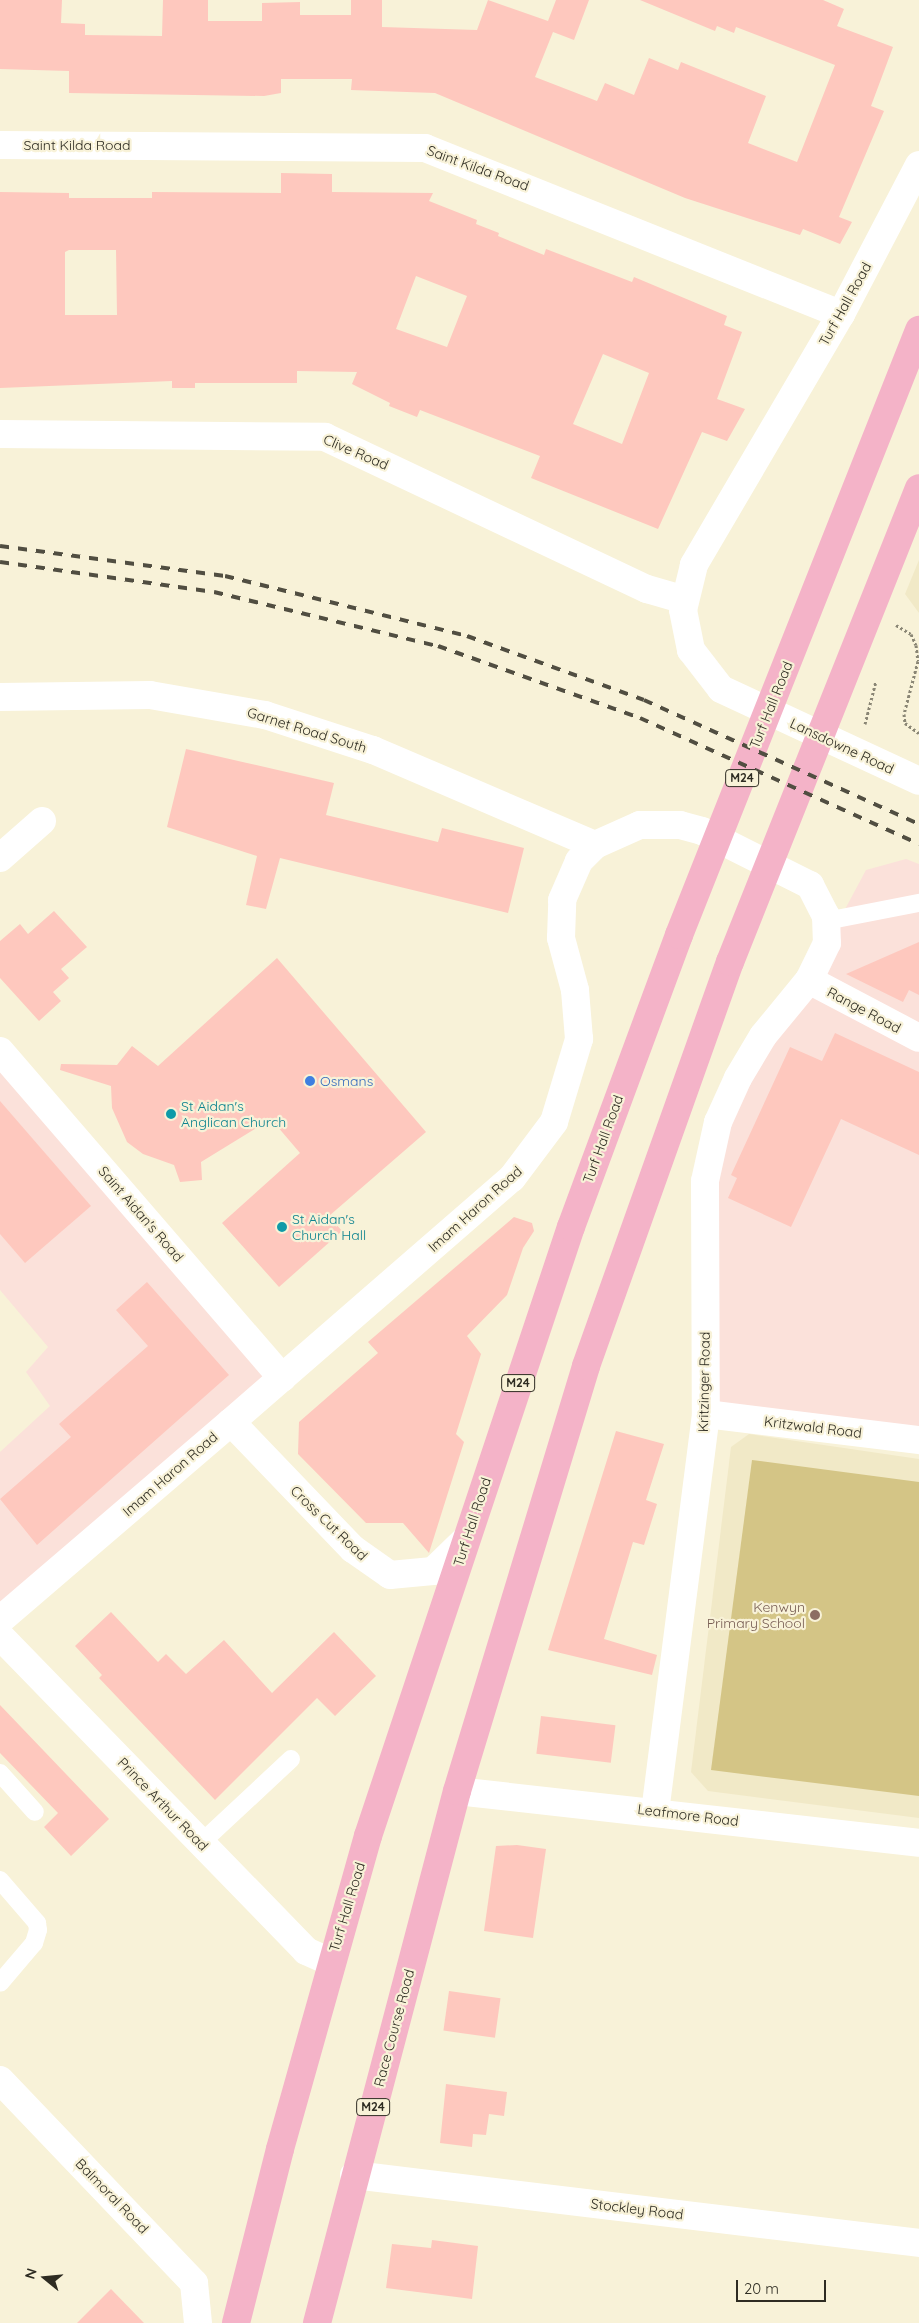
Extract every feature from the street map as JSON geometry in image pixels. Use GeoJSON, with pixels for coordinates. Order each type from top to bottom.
{"type":"FeatureCollection","features":[{"type":"Feature","properties":{"kind":"main road","name":"Turf Hall Road"},"geometry":{"type":"LineString","coordinates":[[331,1962],[466,1539],[571,1227],[679,935],[919,330]]}},
{"type":"Feature","properties":{"kind":"main road","name":"M24"},"geometry":{"type":"LineString","coordinates":[[457,1791],[531,1538],[625,1248],[730,962],[919,488]]}},
{"type":"Feature","properties":{"kind":"main road","name":"Race Course Road"},"geometry":{"type":"LineString","coordinates":[[317,2323],[354,2174],[457,1791]]}},
{"type":"Feature","properties":{"kind":"main road","name":"M24"},"geometry":{"type":"LineString","coordinates":[[236,2323],[331,1962]]}},
{"type":"Feature","properties":{"kind":"street","name":"Saint Kilda Road"},"geometry":{"type":"LineString","coordinates":[[0,145],[425,148],[841,314]]}},
{"type":"Feature","properties":{"kind":"street","name":"Turf Hall Road"},"geometry":{"type":"LineString","coordinates":[[683,599],[690,574],[716,524],[841,314],[919,164]]}},
{"type":"Feature","properties":{"kind":"street","name":"Clive Road"},"geometry":{"type":"LineString","coordinates":[[0,434],[325,437],[647,589],[683,599]]}},
{"type":"Feature","properties":{"kind":"street","name":"Lansdowne Road"},"geometry":{"type":"LineString","coordinates":[[683,599],[691,650],[721,688],[919,781]]}},
{"type":"Feature","properties":{"kind":"street","name":"Garnet Road South"},"geometry":{"type":"LineString","coordinates":[[0,697],[150,695],[265,715],[373,750],[595,845]]}},
{"type":"Feature","properties":{"kind":"street"},"geometry":{"type":"LineString","coordinates":[[0,858],[42,821]]}},
{"type":"Feature","properties":{"kind":"street","name":"Imam Haron Road"},"geometry":{"type":"LineString","coordinates":[[0,1620],[512,1178],[554,1122],[579,1039],[575,990],[560,938],[562,900],[579,861],[595,845],[640,825],[680,825],[702,831],[810,885],[826,920],[827,943],[809,980]]}},
{"type":"Feature","properties":{"kind":"street","name":"Range Road"},"geometry":{"type":"LineString","coordinates":[[809,980],[919,1038]]}},
{"type":"Feature","properties":{"kind":"street","name":"Kritzinger Road"},"geometry":{"type":"LineString","coordinates":[[655,1811],[706,1414],[705,1181],[718,1122],[763,1036],[809,980]]}},
{"type":"Feature","properties":{"kind":"street","name":"Saint Aidan's Road"},"geometry":{"type":"LineString","coordinates":[[0,1051],[282,1378]]}},
{"type":"Feature","properties":{"kind":"street","name":"Kritzwald Road"},"geometry":{"type":"LineString","coordinates":[[706,1414],[919,1440]]}},
{"type":"Feature","properties":{"kind":"street","name":"Cross Cut Road"},"geometry":{"type":"LineString","coordinates":[[231,1422],[353,1549],[390,1575],[433,1570],[466,1539]]}},
{"type":"Feature","properties":{"kind":"street","name":"Prince Arthur Road"},"geometry":{"type":"LineString","coordinates":[[0,1636],[306,1951],[331,1962]]}},
{"type":"Feature","properties":{"kind":"street","name":"Leafmore Road"},"geometry":{"type":"LineString","coordinates":[[457,1791],[655,1811],[919,1844]]}},
{"type":"Feature","properties":{"kind":"street","name":"Balmoral Road"},"geometry":{"type":"LineString","coordinates":[[0,2080],[194,2283],[198,2323]]}},
{"type":"Feature","properties":{"kind":"street","name":"Stockley Road"},"geometry":{"type":"LineString","coordinates":[[354,2174],[919,2242]]}},
{"type":"Feature","properties":{"kind":"lane"},"geometry":{"type":"LineString","coordinates":[[826,920],[919,903]]}},
{"type":"Feature","properties":{"kind":"lane"},"geometry":{"type":"LineString","coordinates":[[201,1843],[291,1759]]}},
{"type":"Feature","properties":{"kind":"lane"},"geometry":{"type":"LineString","coordinates":[[0,1773],[35,1812]]}},
{"type":"Feature","properties":{"kind":"lane"},"geometry":{"type":"LineString","coordinates":[[0,1880],[37,1923],[38,1930],[34,1943],[0,1983]]}},
{"type":"Feature","properties":{"kind":"path"},"geometry":{"type":"LineString","coordinates":[[891,623],[911,634],[916,645],[918,660],[904,699],[904,714],[905,723],[919,733]]}},
{"type":"Feature","properties":{"kind":"path"},"geometry":{"type":"LineString","coordinates":[[862,734],[878,673]]}},
{"type":"Feature","properties":{"kind":"shaded area"},"geometry":{"type":"Polygon","coordinates":[[[919,560],[919,613],[905,594],[919,560]]]}},
{"type":"Feature","properties":{"kind":"shaded area"},"geometry":{"type":"Polygon","coordinates":[[[906,859],[919,864],[919,1440],[706,1414],[718,1122],[827,943],[866,870],[906,859]]]}},
{"type":"Feature","properties":{"kind":"shaded area"},"geometry":{"type":"Polygon","coordinates":[[[0,1051],[282,1378],[0,1620],[0,1452],[50,1406],[26,1372],[48,1347],[0,1290],[0,1051]]]}},
{"type":"Feature","properties":{"kind":"shaded area","name":"Kenwyn Primary School"},"geometry":{"type":"Polygon","coordinates":[[[749,1434],[919,1459],[919,1818],[708,1791],[691,1772],[731,1447],[749,1434]]]}},
{"type":"Feature","properties":{"kind":"shaded area","name":"Kenwyn Primary School"},"geometry":{"type":"Polygon","coordinates":[[[752,1460],[919,1482],[919,1796],[711,1770],[752,1460]]]}},
{"type":"Feature","properties":{"kind":"building"},"geometry":{"type":"Polygon","coordinates":[[[0,0],[62,0],[61,23],[85,24],[85,35],[162,36],[163,0],[208,0],[208,21],[262,21],[262,3],[300,2],[300,15],[351,15],[351,0],[382,0],[382,27],[477,30],[488,0],[548,21],[556,0],[589,0],[574,40],[553,32],[535,77],[597,101],[605,83],[634,95],[649,58],[678,70],[681,62],[766,96],[748,143],[797,162],[835,65],[736,27],[734,33],[717,26],[715,31],[640,0],[823,0],[844,9],[837,26],[893,47],[871,106],[884,111],[839,217],[852,222],[840,244],[803,229],[800,235],[685,198],[435,93],[351,90],[352,79],[281,79],[281,93],[264,96],[69,93],[69,71],[0,69],[0,0]]]}},
{"type":"Feature","properties":{"kind":"building"},"geometry":{"type":"Polygon","coordinates":[[[281,173],[332,174],[332,192],[433,193],[429,201],[477,220],[476,224],[499,233],[498,236],[544,255],[546,249],[632,282],[634,277],[727,316],[724,325],[742,332],[717,399],[745,409],[727,441],[702,432],[658,529],[531,478],[540,456],[420,410],[417,417],[389,406],[390,403],[352,384],[357,372],[297,371],[297,383],[195,383],[195,388],[172,388],[172,381],[0,388],[0,192],[69,193],[69,198],[152,198],[152,192],[281,193],[281,173]],[[69,250],[65,252],[65,315],[117,315],[116,250],[69,250]],[[416,276],[396,329],[447,347],[467,296],[416,276]],[[603,354],[573,424],[622,444],[649,373],[603,354]]]}},
{"type":"Feature","properties":{"kind":"building"},"geometry":{"type":"Polygon","coordinates":[[[186,749],[334,783],[326,815],[438,842],[442,828],[524,848],[508,913],[280,858],[266,909],[246,905],[257,856],[167,827],[186,749]]]}},
{"type":"Feature","properties":{"kind":"building"},"geometry":{"type":"Polygon","coordinates":[[[54,911],[87,947],[61,969],[69,978],[53,992],[61,1001],[39,1021],[0,978],[0,941],[20,924],[28,934],[54,911]]]}},
{"type":"Feature","properties":{"kind":"building"},"geometry":{"type":"Polygon","coordinates":[[[919,942],[919,995],[909,990],[903,1002],[846,974],[919,942]]]}},
{"type":"Feature","properties":{"kind":"building"},"geometry":{"type":"Polygon","coordinates":[[[277,958],[426,1132],[329,1216],[342,1231],[279,1287],[222,1223],[300,1153],[271,1119],[201,1162],[202,1180],[180,1182],[174,1165],[143,1154],[127,1142],[112,1108],[111,1086],[60,1070],[61,1064],[117,1065],[132,1046],[158,1066],[277,958]]]}},
{"type":"Feature","properties":{"kind":"building"},"geometry":{"type":"Polygon","coordinates":[[[835,1033],[919,1072],[919,1155],[841,1119],[791,1227],[728,1198],[737,1178],[731,1175],[790,1047],[822,1061],[835,1033]]]}},
{"type":"Feature","properties":{"kind":"building"},"geometry":{"type":"Polygon","coordinates":[[[0,1101],[91,1206],[25,1263],[0,1234],[0,1101]]]}},
{"type":"Feature","properties":{"kind":"building"},"geometry":{"type":"Polygon","coordinates":[[[514,1217],[532,1223],[534,1231],[523,1248],[507,1295],[467,1336],[481,1354],[456,1434],[464,1442],[429,1553],[403,1523],[366,1523],[298,1454],[299,1422],[378,1353],[368,1342],[514,1217]]]}},
{"type":"Feature","properties":{"kind":"building"},"geometry":{"type":"Polygon","coordinates":[[[147,1282],[229,1375],[37,1545],[0,1499],[71,1437],[59,1424],[148,1346],[116,1310],[147,1282]]]}},
{"type":"Feature","properties":{"kind":"building"},"geometry":{"type":"Polygon","coordinates":[[[616,1431],[664,1444],[646,1500],[657,1504],[644,1545],[633,1542],[604,1639],[657,1655],[652,1675],[548,1650],[616,1431]]]}},
{"type":"Feature","properties":{"kind":"building"},"geometry":{"type":"Polygon","coordinates":[[[111,1612],[158,1662],[166,1654],[186,1674],[224,1640],[272,1693],[334,1632],[376,1676],[335,1716],[317,1698],[215,1800],[99,1678],[102,1675],[75,1646],[111,1612]]]}},
{"type":"Feature","properties":{"kind":"building"},"geometry":{"type":"Polygon","coordinates":[[[0,1705],[109,1819],[71,1856],[44,1827],[58,1813],[0,1753],[0,1705]]]}},
{"type":"Feature","properties":{"kind":"building"},"geometry":{"type":"Polygon","coordinates":[[[541,1716],[615,1725],[611,1763],[536,1754],[541,1716]]]}},
{"type":"Feature","properties":{"kind":"building"},"geometry":{"type":"Polygon","coordinates":[[[517,1845],[546,1849],[533,1938],[484,1931],[496,1846],[517,1845]]]}},
{"type":"Feature","properties":{"kind":"building"},"geometry":{"type":"Polygon","coordinates":[[[449,1991],[500,1998],[495,2038],[443,2031],[449,1991]]]}},
{"type":"Feature","properties":{"kind":"building"},"geometry":{"type":"Polygon","coordinates":[[[446,2084],[507,2092],[504,2116],[489,2114],[486,2135],[473,2134],[472,2147],[440,2143],[446,2084]]]}},
{"type":"Feature","properties":{"kind":"building"},"geometry":{"type":"Polygon","coordinates":[[[432,2240],[478,2246],[472,2299],[386,2288],[392,2244],[431,2248],[432,2240]]]}},
{"type":"Feature","properties":{"kind":"building"},"geometry":{"type":"Polygon","coordinates":[[[111,2289],[144,2323],[77,2323],[111,2289]]]}},
{"type":"Feature","properties":{"kind":"railway"},"geometry":{"type":"LineString","coordinates":[[0,546],[225,576],[467,636],[644,700],[919,824]]}},
{"type":"Feature","properties":{"kind":"railway"},"geometry":{"type":"LineString","coordinates":[[0,562],[214,592],[438,646],[640,718],[919,844]]}},
{"type":"Feature","properties":{"kind":"place","name":"Osmans"},"geometry":{"type":"Point","coordinates":[310,1081]}},
{"type":"Feature","properties":{"kind":"place","name":"St Aidan's Anglican Church"},"geometry":{"type":"Point","coordinates":[171,1114]}},
{"type":"Feature","properties":{"kind":"place","name":"St Aidan's Church Hall"},"geometry":{"type":"Point","coordinates":[282,1227]}},
{"type":"Feature","properties":{"kind":"place","name":"Kenwyn Primary School"},"geometry":{"type":"Point","coordinates":[815,1615]}}]}
